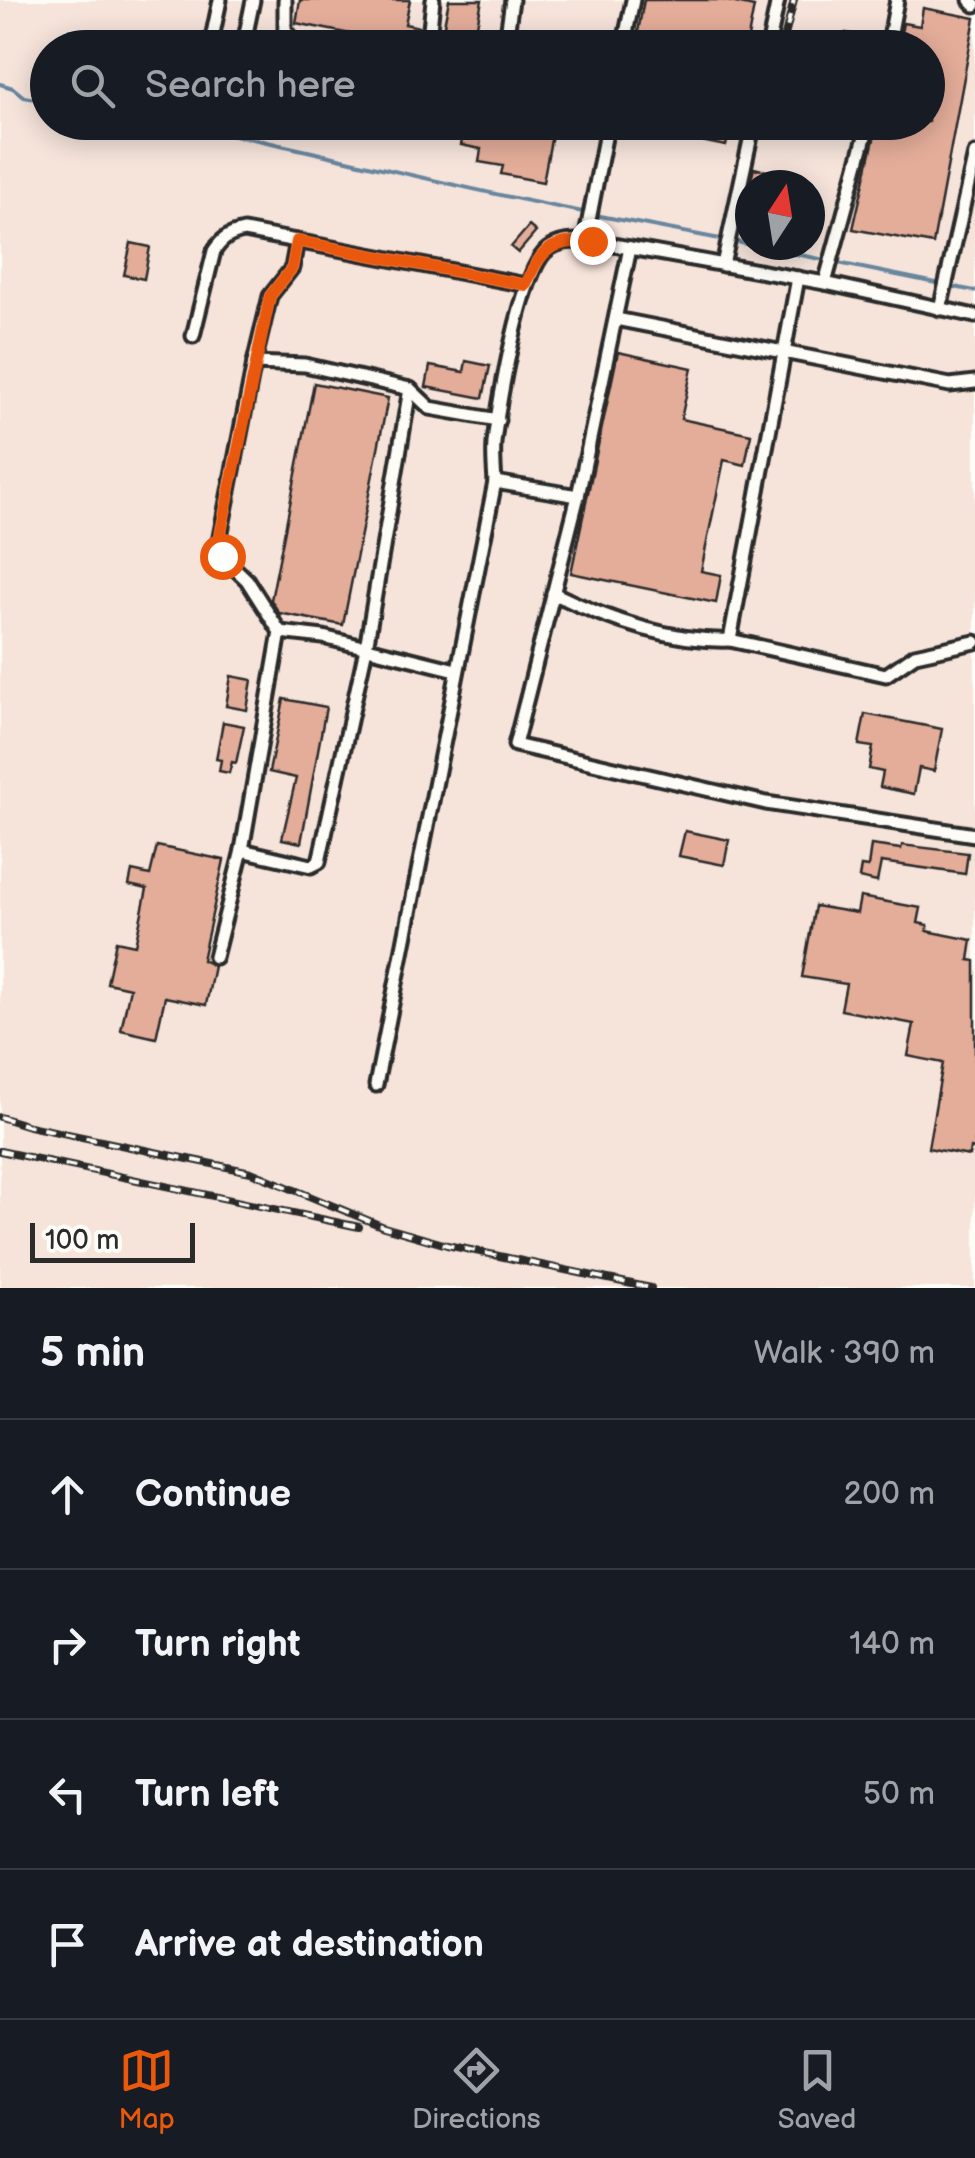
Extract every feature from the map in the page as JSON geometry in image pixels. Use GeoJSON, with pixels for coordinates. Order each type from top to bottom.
{"type":"FeatureCollection","features":[{"type":"Feature","properties":{"kind":"street"},"geometry":{"type":"LineString","coordinates":[[214,30],[220,0]]}},
{"type":"Feature","properties":{"kind":"street"},"geometry":{"type":"LineString","coordinates":[[247,30],[252,0]]}},
{"type":"Feature","properties":{"kind":"street"},"geometry":{"type":"LineString","coordinates":[[286,0],[286,30]]}},
{"type":"Feature","properties":{"kind":"street"},"geometry":{"type":"LineString","coordinates":[[430,30],[434,0]]}},
{"type":"Feature","properties":{"kind":"street"},"geometry":{"type":"LineString","coordinates":[[508,30],[512,0]]}},
{"type":"Feature","properties":{"kind":"street"},"geometry":{"type":"LineString","coordinates":[[627,30],[633,0]]}},
{"type":"Feature","properties":{"kind":"street"},"geometry":{"type":"LineString","coordinates":[[772,30],[778,0]]}},
{"type":"Feature","properties":{"kind":"street"},"geometry":{"type":"LineString","coordinates":[[892,30],[898,0]]}},
{"type":"Feature","properties":{"kind":"street"},"geometry":{"type":"LineString","coordinates":[[584,241],[604,140]]}},
{"type":"Feature","properties":{"kind":"street"},"geometry":{"type":"LineString","coordinates":[[723,265],[750,140]]}},
{"type":"Feature","properties":{"kind":"street"},"geometry":{"type":"LineString","coordinates":[[825,283],[864,140]]}},
{"type":"Feature","properties":{"kind":"street"},"geometry":{"type":"LineString","coordinates":[[940,309],[975,154]]}},
{"type":"Feature","properties":{"kind":"street"},"geometry":{"type":"LineString","coordinates":[[193,336],[214,251],[220,241],[244,231],[526,285]]}},
{"type":"Feature","properties":{"kind":"street"},"geometry":{"type":"LineString","coordinates":[[215,957],[242,850],[280,632],[247,580],[222,556],[218,546],[270,296],[292,268],[297,241]]}},
{"type":"Feature","properties":{"kind":"street"},"geometry":{"type":"LineString","coordinates":[[376,1085],[495,482],[498,420],[526,285],[535,262],[548,248],[562,241],[584,241],[825,283],[975,316]]}},
{"type":"Feature","properties":{"kind":"street"},"geometry":{"type":"LineString","coordinates":[[630,248],[578,496],[515,744],[766,803],[975,835]]}},
{"type":"Feature","properties":{"kind":"street"},"geometry":{"type":"LineString","coordinates":[[730,640],[798,278]]}},
{"type":"Feature","properties":{"kind":"street"},"geometry":{"type":"LineString","coordinates":[[616,319],[950,385],[975,382]]}},
{"type":"Feature","properties":{"kind":"street"},"geometry":{"type":"LineString","coordinates":[[254,363],[305,365],[410,389],[430,408],[498,420]]}},
{"type":"Feature","properties":{"kind":"street"},"geometry":{"type":"LineString","coordinates":[[242,850],[311,866],[319,862],[366,648],[410,389]]}},
{"type":"Feature","properties":{"kind":"street"},"geometry":{"type":"LineString","coordinates":[[495,482],[578,496]]}},
{"type":"Feature","properties":{"kind":"street"},"geometry":{"type":"LineString","coordinates":[[553,593],[595,614],[703,641],[730,640],[886,675],[915,654],[975,642]]}},
{"type":"Feature","properties":{"kind":"street"},"geometry":{"type":"LineString","coordinates":[[280,632],[323,638],[456,670]]}},
{"type":"Feature","properties":{"kind":"shaded area"},"geometry":{"type":"Polygon","coordinates":[[[0,0],[975,0],[975,1288],[0,1288],[0,0]]]}},
{"type":"Feature","properties":{"kind":"building"},"geometry":{"type":"Polygon","coordinates":[[[300,0],[410,0],[405,24],[419,27],[331,30],[296,23],[300,0]]]}},
{"type":"Feature","properties":{"kind":"building"},"geometry":{"type":"Polygon","coordinates":[[[449,0],[482,0],[476,30],[443,30],[449,0]]]}},
{"type":"Feature","properties":{"kind":"building"},"geometry":{"type":"Polygon","coordinates":[[[644,0],[722,0],[754,7],[750,30],[638,30],[644,0]]]}},
{"type":"Feature","properties":{"kind":"building"},"geometry":{"type":"Polygon","coordinates":[[[923,8],[975,18],[933,244],[853,229],[874,140],[945,140],[945,30],[902,30],[903,23],[920,26],[923,8]]]}},
{"type":"Feature","properties":{"kind":"building"},"geometry":{"type":"Polygon","coordinates":[[[462,140],[551,140],[543,182],[501,174],[503,166],[479,162],[481,149],[461,145],[462,140]]]}},
{"type":"Feature","properties":{"kind":"building"},"geometry":{"type":"Polygon","coordinates":[[[696,140],[727,140],[726,146],[696,140]]]}},
{"type":"Feature","properties":{"kind":"building"},"geometry":{"type":"Polygon","coordinates":[[[529,226],[536,232],[518,253],[511,247],[529,226]]]}},
{"type":"Feature","properties":{"kind":"building"},"geometry":{"type":"Polygon","coordinates":[[[131,243],[150,247],[144,279],[124,275],[131,243]]]}},
{"type":"Feature","properties":{"kind":"building"},"geometry":{"type":"Polygon","coordinates":[[[618,352],[692,368],[681,419],[751,434],[745,465],[724,460],[701,571],[721,575],[716,603],[571,573],[618,352]]]}},
{"type":"Feature","properties":{"kind":"building"},"geometry":{"type":"Polygon","coordinates":[[[466,361],[490,366],[483,398],[426,387],[430,366],[464,372],[466,361]]]}},
{"type":"Feature","properties":{"kind":"building"},"geometry":{"type":"Polygon","coordinates":[[[314,383],[388,398],[343,625],[279,613],[271,600],[314,383]]]}},
{"type":"Feature","properties":{"kind":"building"},"geometry":{"type":"Polygon","coordinates":[[[231,676],[252,680],[247,710],[226,706],[231,676]]]}},
{"type":"Feature","properties":{"kind":"building"},"geometry":{"type":"Polygon","coordinates":[[[284,699],[326,707],[301,843],[282,839],[296,778],[269,772],[284,699]]]}},
{"type":"Feature","properties":{"kind":"building"},"geometry":{"type":"Polygon","coordinates":[[[865,714],[942,729],[934,771],[919,768],[914,794],[880,787],[883,772],[869,769],[873,747],[859,745],[865,714]]]}},
{"type":"Feature","properties":{"kind":"building"},"geometry":{"type":"Polygon","coordinates":[[[223,722],[244,726],[236,763],[232,762],[229,773],[219,771],[221,760],[216,759],[223,722]]]}},
{"type":"Feature","properties":{"kind":"building"},"geometry":{"type":"Polygon","coordinates":[[[685,831],[729,840],[724,865],[679,856],[685,831]]]}},
{"type":"Feature","properties":{"kind":"building"},"geometry":{"type":"Polygon","coordinates":[[[871,845],[968,853],[965,874],[881,862],[877,882],[859,878],[861,866],[868,867],[871,845]]]}},
{"type":"Feature","properties":{"kind":"building"},"geometry":{"type":"Polygon","coordinates":[[[157,846],[224,860],[202,960],[214,966],[206,1005],[165,997],[156,1038],[121,1030],[130,988],[107,983],[116,941],[135,945],[147,889],[129,885],[132,871],[150,875],[157,846]]]}},
{"type":"Feature","properties":{"kind":"building"},"geometry":{"type":"Polygon","coordinates":[[[860,897],[921,908],[918,923],[928,925],[927,931],[972,940],[969,960],[975,961],[975,1149],[970,1148],[969,1156],[928,1148],[943,1063],[908,1056],[914,1024],[841,1010],[846,984],[802,977],[815,906],[857,913],[860,897]]]}},
{"type":"Feature","properties":{"kind":"waterway"},"geometry":{"type":"LineString","coordinates":[[0,84],[30,98]]}},
{"type":"Feature","properties":{"kind":"waterway"},"geometry":{"type":"LineString","coordinates":[[257,140],[583,212]]}},
{"type":"Feature","properties":{"kind":"waterway"},"geometry":{"type":"LineString","coordinates":[[595,215],[720,239]]}},
{"type":"Feature","properties":{"kind":"waterway"},"geometry":{"type":"LineString","coordinates":[[838,263],[936,283]]}},
{"type":"Feature","properties":{"kind":"waterway"},"geometry":{"type":"LineString","coordinates":[[954,287],[975,291]]}},
{"type":"Feature","properties":{"kind":"railway"},"geometry":{"type":"LineString","coordinates":[[786,30],[794,0]]}},
{"type":"Feature","properties":{"kind":"railway"},"geometry":{"type":"LineString","coordinates":[[0,1117],[251,1172],[384,1227],[447,1245],[651,1288]]}},
{"type":"Feature","properties":{"kind":"railway"},"geometry":{"type":"LineString","coordinates":[[0,1151],[359,1227]]}},
{"type":"Feature","properties":{"kind":"route"},"geometry":{"type":"LineString","coordinates":[[222,556],[218,546],[254,363],[270,296],[292,268],[297,241],[526,285],[535,262],[548,248],[562,241],[592,241]]}}]}
